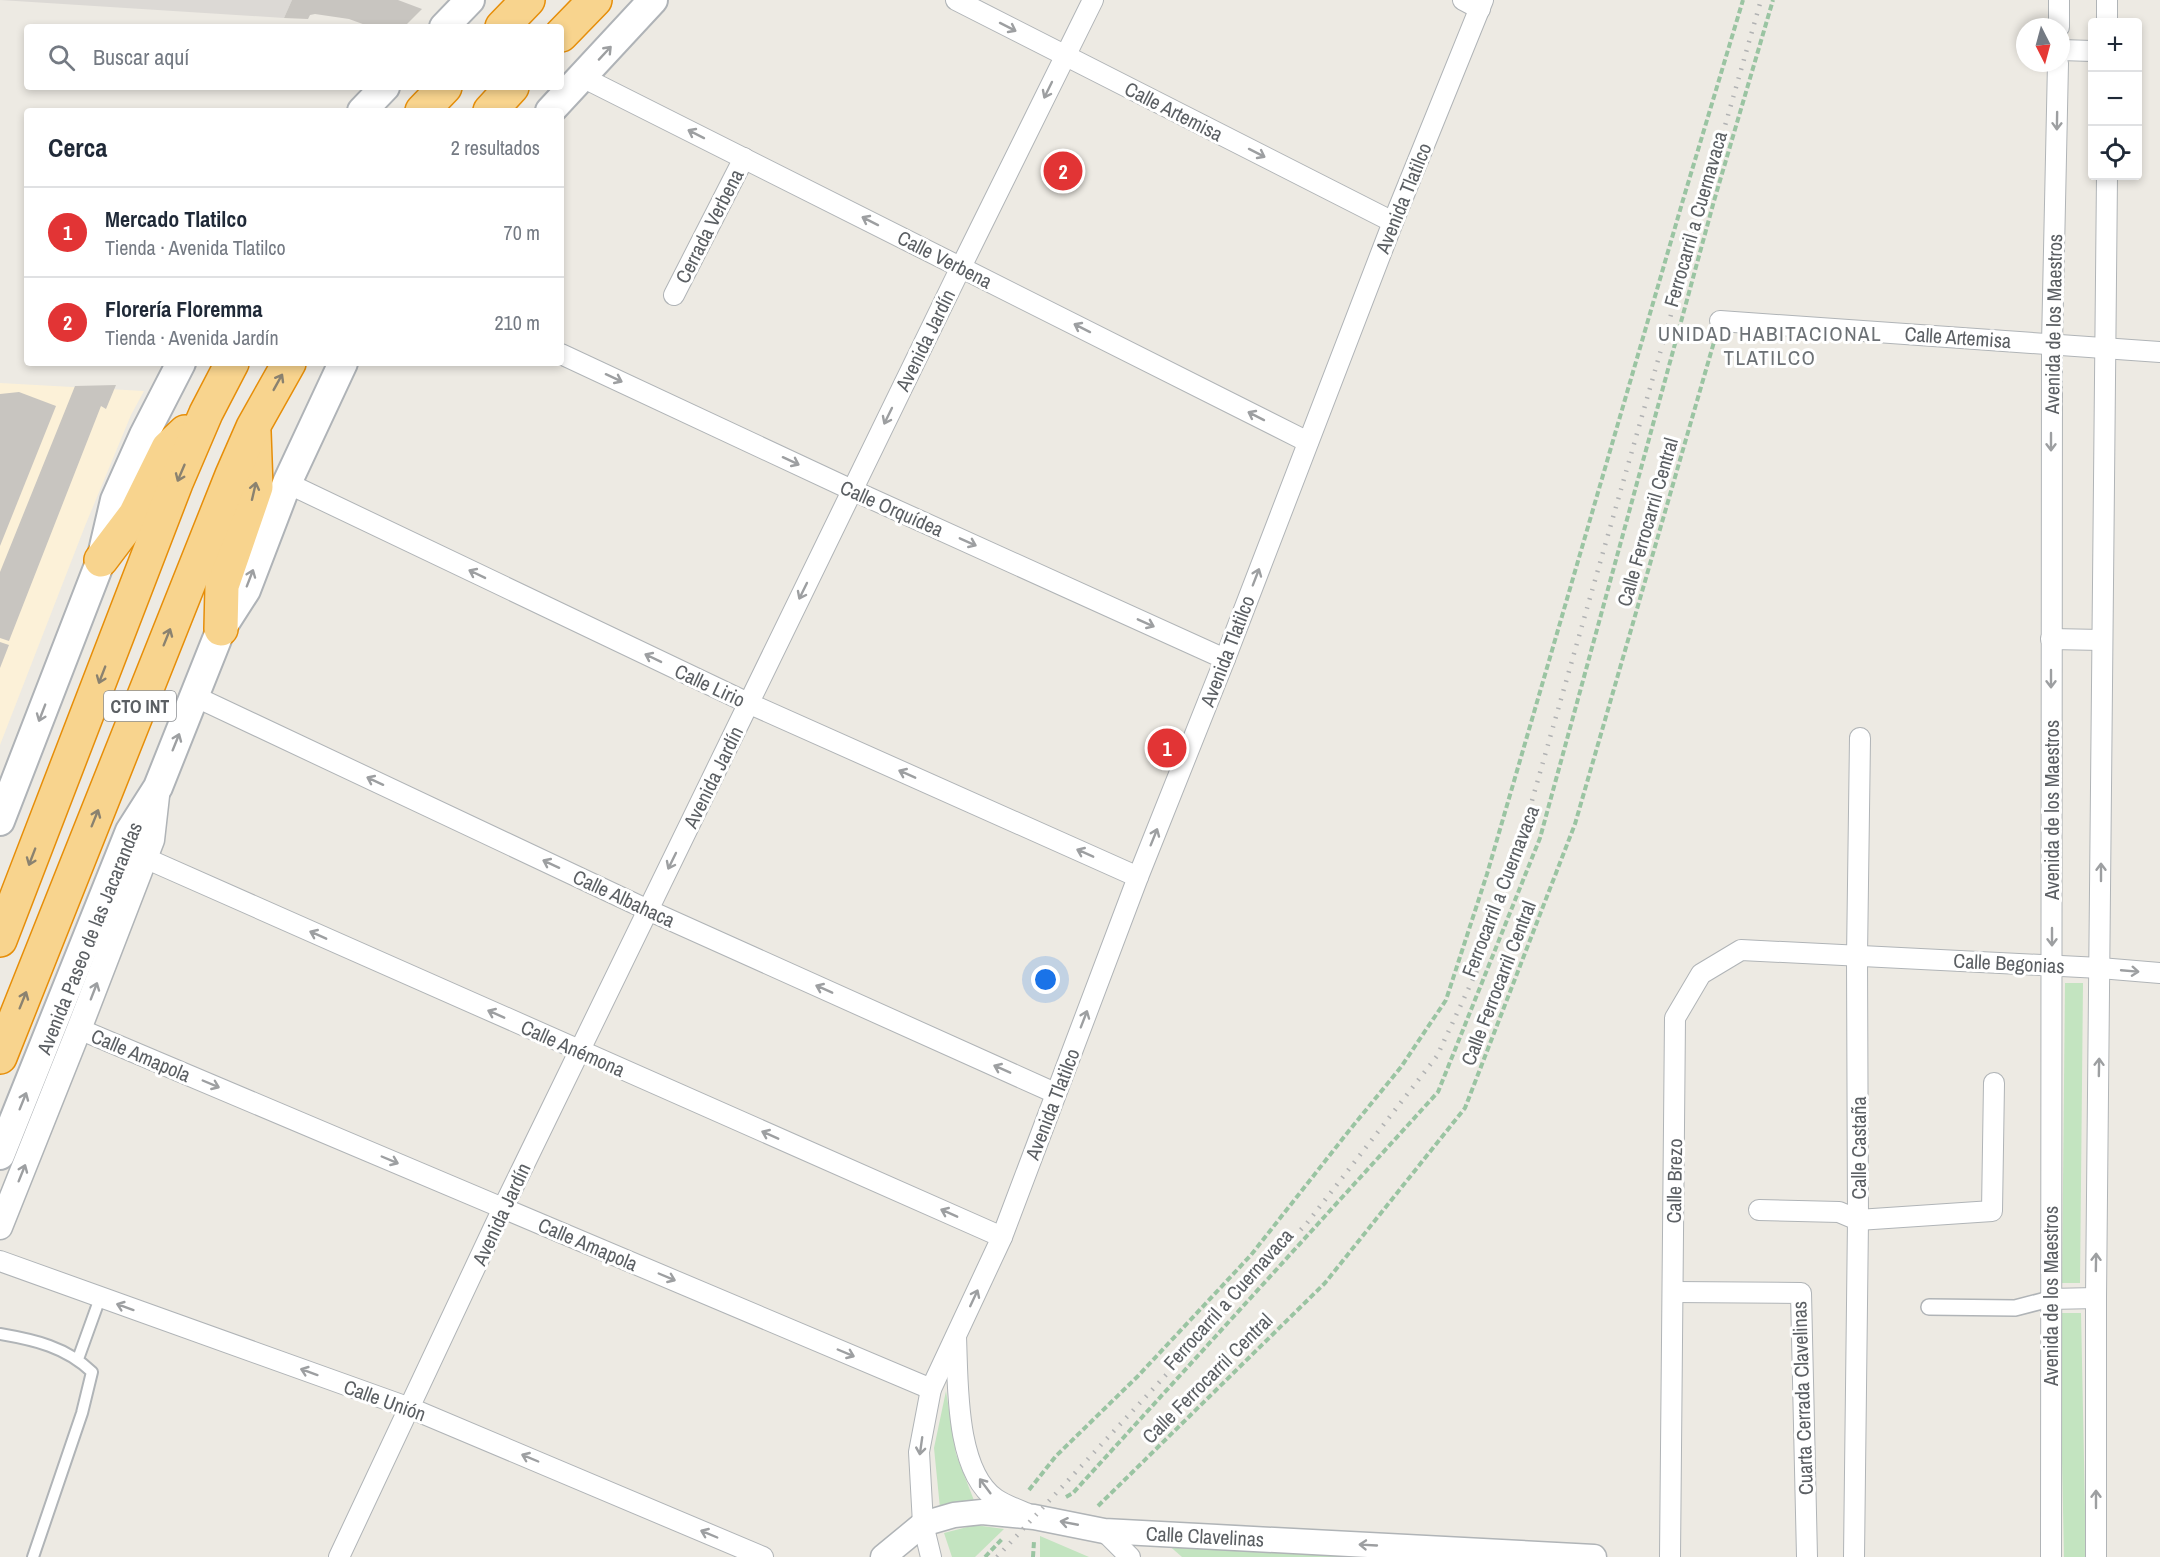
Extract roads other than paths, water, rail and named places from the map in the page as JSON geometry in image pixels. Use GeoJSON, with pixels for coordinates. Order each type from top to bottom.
{"type":"FeatureCollection","features":[{"type":"Feature","properties":{"kind":"highway"},"geometry":{"type":"LineString","coordinates":[[505,24],[528,0]]}},
{"type":"Feature","properties":{"kind":"highway"},"geometry":{"type":"LineString","coordinates":[[564,32],[595,0]]}},
{"type":"Feature","properties":{"kind":"highway"},"geometry":{"type":"LineString","coordinates":[[425,108],[442,90]]}},
{"type":"Feature","properties":{"kind":"highway"},"geometry":{"type":"LineString","coordinates":[[493,108],[509,90]]}},
{"type":"Feature","properties":{"kind":"highway","name":"CTO INT"},"geometry":{"type":"LineString","coordinates":[[0,940],[176,483],[206,413],[230,366]]}},
{"type":"Feature","properties":{"kind":"highway","name":"CTO INT"},"geometry":{"type":"LineString","coordinates":[[0,1057],[232,475],[253,427],[287,366]]}},
{"type":"Feature","properties":{"kind":"highway"},"geometry":{"type":"LineString","coordinates":[[100,560],[135,515],[168,448],[206,413]]}},
{"type":"Feature","properties":{"kind":"highway"},"geometry":{"type":"LineString","coordinates":[[221,629],[222,586],[256,487],[253,427]]}},
{"type":"Feature","properties":{"kind":"main road"},"geometry":{"type":"LineString","coordinates":[[447,24],[470,0]]}},
{"type":"Feature","properties":{"kind":"main road"},"geometry":{"type":"LineString","coordinates":[[553,108],[653,0]]}},
{"type":"Feature","properties":{"kind":"main road"},"geometry":{"type":"LineString","coordinates":[[365,108],[382,90]]}},
{"type":"Feature","properties":{"kind":"main road"},"geometry":{"type":"LineString","coordinates":[[0,821],[100,560],[115,500],[144,435],[179,366]]}},
{"type":"Feature","properties":{"kind":"main road","name":"Avenida Paseo de las Jacarandas"},"geometry":{"type":"LineString","coordinates":[[0,1155],[130,831],[158,787],[221,629],[246,590],[287,483],[342,366]]}},
{"type":"Feature","properties":{"kind":"street","name":"Calle Artemisa"},"geometry":{"type":"LineString","coordinates":[[956,0],[1393,222]]}},
{"type":"Feature","properties":{"kind":"street","name":"Avenida Jardín"},"geometry":{"type":"LineString","coordinates":[[339,1557],[503,1208],[1093,0]]}},
{"type":"Feature","properties":{"kind":"street"},"geometry":{"type":"LineString","coordinates":[[2059,0],[2059,18]]}},
{"type":"Feature","properties":{"kind":"street"},"geometry":{"type":"LineString","coordinates":[[2107,0],[2107,18]]}},
{"type":"Feature","properties":{"kind":"street","name":"Avenida Tlatilco"},"geometry":{"type":"LineString","coordinates":[[931,1557],[923,1524],[919,1452],[931,1389],[1002,1237],[1055,1093],[1225,659],[1475,3]]}},
{"type":"Feature","properties":{"kind":"street"},"geometry":{"type":"LineString","coordinates":[[2070,50],[2088,51]]}},
{"type":"Feature","properties":{"kind":"street","name":"Avenida de los Maestros"},"geometry":{"type":"LineString","coordinates":[[2051,1557],[2049,1299],[2052,965],[2052,344],[2058,72]]}},
{"type":"Feature","properties":{"kind":"street","name":"Calle Verbena"},"geometry":{"type":"LineString","coordinates":[[582,77],[1308,442]]}},
{"type":"Feature","properties":{"kind":"street","name":"Cerrada Verbena"},"geometry":{"type":"LineString","coordinates":[[674,295],[744,158]]}},
{"type":"Feature","properties":{"kind":"street"},"geometry":{"type":"LineString","coordinates":[[2096,1557],[2096,1298],[2107,180]]}},
{"type":"Feature","properties":{"kind":"street","name":"Calle Artemisa"},"geometry":{"type":"LineString","coordinates":[[1720,321],[2160,352]]}},
{"type":"Feature","properties":{"kind":"street","name":"Calle Orquídea"},"geometry":{"type":"LineString","coordinates":[[564,355],[852,490],[1225,659]]}},
{"type":"Feature","properties":{"kind":"street","name":"Calle Lirio"},"geometry":{"type":"LineString","coordinates":[[287,483],[748,704],[1138,877]]}},
{"type":"Feature","properties":{"kind":"street"},"geometry":{"type":"LineString","coordinates":[[2051,639],[2102,640]]}},
{"type":"Feature","properties":{"kind":"street","name":"Calle Albahaca"},"geometry":{"type":"LineString","coordinates":[[194,696],[648,910],[1055,1093]]}},
{"type":"Feature","properties":{"kind":"street","name":"Calle Castaña"},"geometry":{"type":"LineString","coordinates":[[1854,1557],[1860,738]]}},
{"type":"Feature","properties":{"kind":"street"},"geometry":{"type":"LineString","coordinates":[[0,1227],[80,1029],[152,840],[158,787]]}},
{"type":"Feature","properties":{"kind":"street","name":"Calle Anémona"},"geometry":{"type":"LineString","coordinates":[[145,858],[1002,1237]]}},
{"type":"Feature","properties":{"kind":"street","name":"Calle Brezo"},"geometry":{"type":"LineString","coordinates":[[1670,1557],[1675,1018],[1701,974],[1741,950],[1857,957]]}},
{"type":"Feature","properties":{"kind":"street","name":"Calle Begonias"},"geometry":{"type":"LineString","coordinates":[[1857,957],[2052,965],[2160,973]]}},
{"type":"Feature","properties":{"kind":"street","name":"Calle Amapola"},"geometry":{"type":"LineString","coordinates":[[80,1029],[931,1389]]}},
{"type":"Feature","properties":{"kind":"street"},"geometry":{"type":"LineString","coordinates":[[1760,1210],[1839,1212],[1858,1220],[1992,1211],[1994,1083]]}},
{"type":"Feature","properties":{"kind":"street","name":"Calle Unión"},"geometry":{"type":"LineString","coordinates":[[0,1261],[410,1408],[763,1557]]}},
{"type":"Feature","properties":{"kind":"street","name":"Cuarta Cerrada Clavelinas"},"geometry":{"type":"LineString","coordinates":[[1673,1292],[1801,1293],[1807,1557]]}},
{"type":"Feature","properties":{"kind":"street"},"geometry":{"type":"LineString","coordinates":[[1929,1307],[2014,1308],[2049,1299],[2096,1298]]}},
{"type":"Feature","properties":{"kind":"street","name":"Avenida Tlatilco"},"geometry":{"type":"LineString","coordinates":[[956,1335],[960,1414],[969,1462],[984,1488],[1034,1527]]}},
{"type":"Feature","properties":{"kind":"street"},"geometry":{"type":"LineString","coordinates":[[883,1557],[923,1524],[954,1515],[982,1512],[1034,1527]]}},
{"type":"Feature","properties":{"kind":"street","name":"Calle Clavelinas"},"geometry":{"type":"LineString","coordinates":[[1034,1527],[1078,1525],[1104,1531],[1594,1557]]}},
{"type":"Feature","properties":{"kind":"street"},"geometry":{"type":"LineString","coordinates":[[1104,1531],[1130,1557]]}},
{"type":"Feature","properties":{"kind":"lane"},"geometry":{"type":"LineString","coordinates":[[78,1359],[100,1298]]}},
{"type":"Feature","properties":{"kind":"lane"},"geometry":{"type":"LineString","coordinates":[[0,1334],[39,1342],[78,1359],[92,1372],[82,1413],[33,1557]]}},
{"type":"Feature","properties":{"kind":"railway"},"geometry":{"type":"LineString","coordinates":[[997,1557],[1307,1223],[1437,1056],[1481,962],[1513,867],[1761,0]]}},
{"type":"Feature","properties":{"kind":"place","name":"Florería Floremma"},"geometry":{"type":"Point","coordinates":[1063,171]}},
{"type":"Feature","properties":{"kind":"place","name":"Mercado Tlatilco"},"geometry":{"type":"Point","coordinates":[1167,748]}},
{"type":"Feature","properties":{"kind":"district","name":"UNIDAD HABITACIONAL TLATILCO"},"geometry":{"type":"Point","coordinates":[1770,345]}}]}
